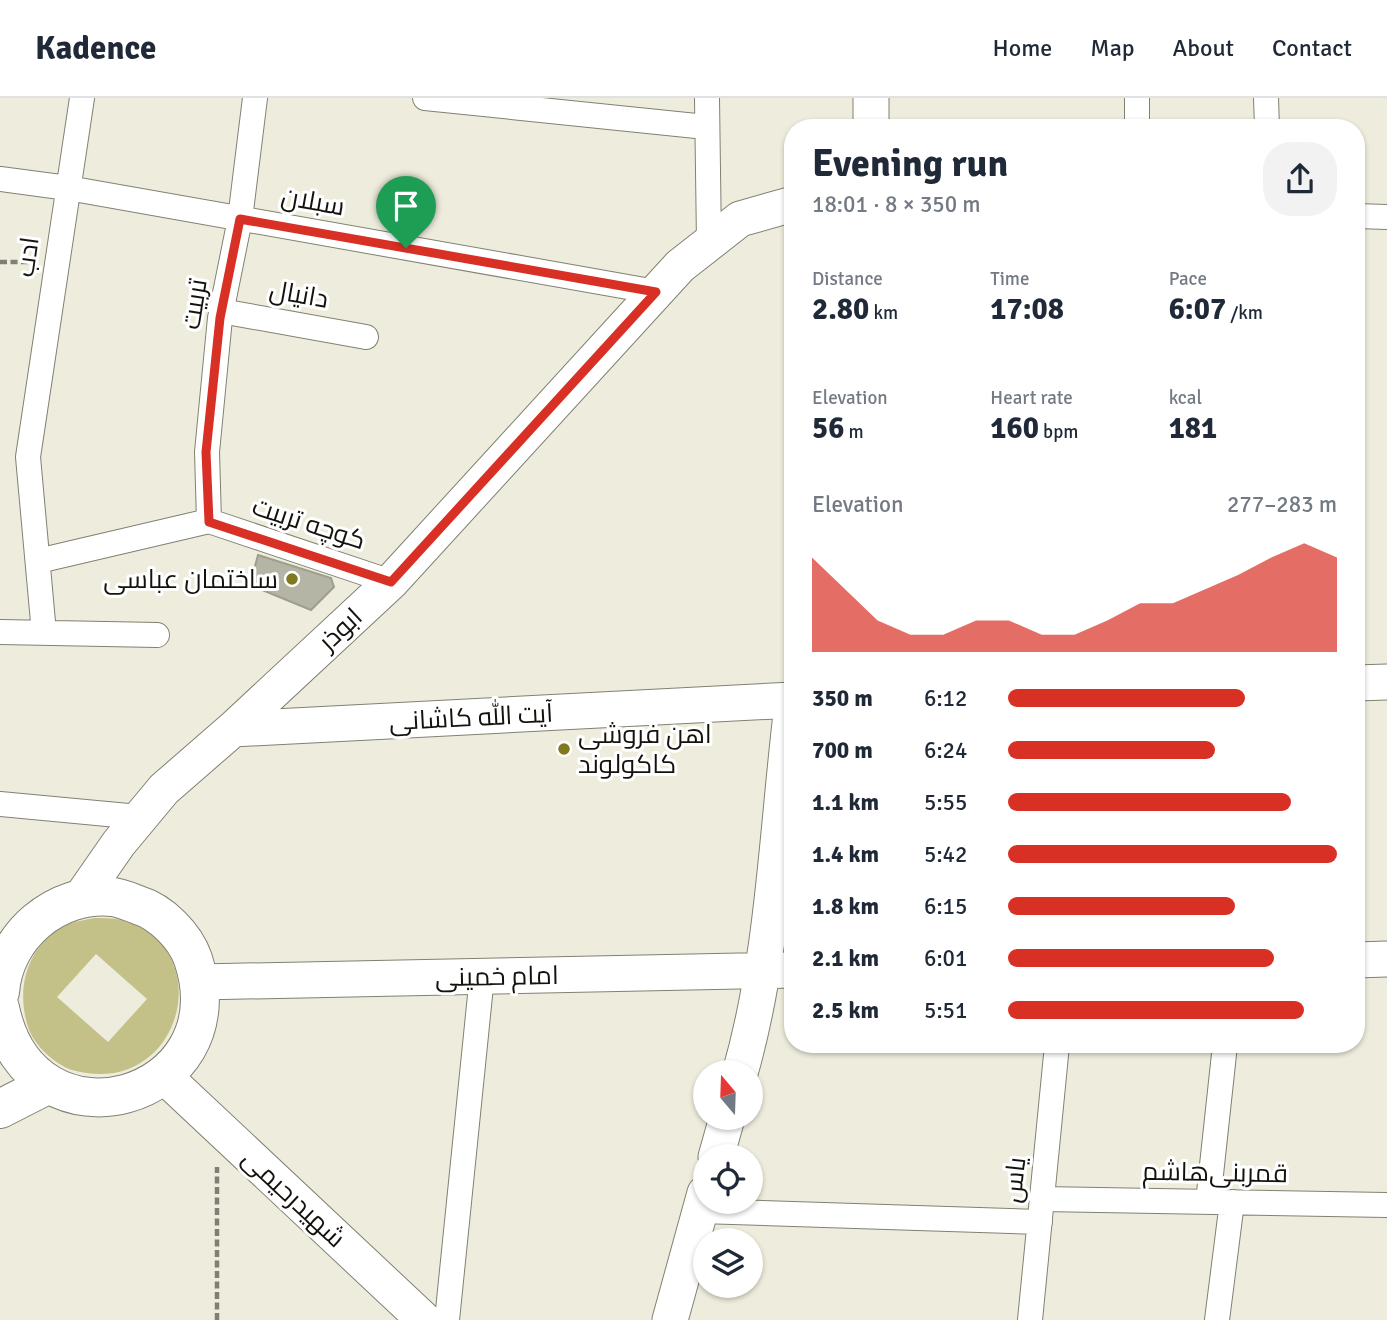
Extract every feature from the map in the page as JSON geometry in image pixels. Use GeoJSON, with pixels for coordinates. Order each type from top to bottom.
{"type":"FeatureCollection","features":[{"type":"Feature","properties":{"kind":"main road"},"geometry":{"type":"LineString","coordinates":[[871,98],[871,119]]}},
{"type":"Feature","properties":{"kind":"main road","name":"ابوذر"},"geometry":{"type":"LineString","coordinates":[[80,899],[139,817],[164,789],[233,729],[391,582],[680,266],[740,219],[784,207]]}},
{"type":"Feature","properties":{"kind":"main road"},"geometry":{"type":"LineString","coordinates":[[1365,683],[1387,682]]}},
{"type":"Feature","properties":{"kind":"main road","name":"آیت الله کاشانی"},"geometry":{"type":"LineString","coordinates":[[233,729],[784,700]]}},
{"type":"Feature","properties":{"kind":"main road"},"geometry":{"type":"LineString","coordinates":[[744,1060],[778,971],[784,863]]}},
{"type":"Feature","properties":{"kind":"main road"},"geometry":{"type":"LineString","coordinates":[[0,992],[0,979],[11,950],[29,927],[52,909],[80,899],[113,897],[144,906],[171,925],[190,951],[200,982],[200,1016],[187,1049],[164,1076],[138,1091],[107,1098],[77,1096],[27,1077],[5,1031],[0,1009]]}},
{"type":"Feature","properties":{"kind":"main road"},"geometry":{"type":"LineString","coordinates":[[1365,960],[1387,959]]}},
{"type":"Feature","properties":{"kind":"main road","name":"امام خمینی"},"geometry":{"type":"LineString","coordinates":[[200,982],[778,971]]}},
{"type":"Feature","properties":{"kind":"main road","name":"شهیدرحیمی"},"geometry":{"type":"LineString","coordinates":[[164,1076],[424,1320]]}},
{"type":"Feature","properties":{"kind":"main road"},"geometry":{"type":"LineString","coordinates":[[0,1110],[27,1077]]}},
{"type":"Feature","properties":{"kind":"main road"},"geometry":{"type":"LineString","coordinates":[[670,1320],[700,1214]]}},
{"type":"Feature","properties":{"kind":"street","name":"ادب"},"geometry":{"type":"LineString","coordinates":[[44,633],[28,457],[82,98]]}},
{"type":"Feature","properties":{"kind":"street","name":"تربیت"},"geometry":{"type":"LineString","coordinates":[[209,522],[206,452],[221,311],[240,219],[255,98]]}},
{"type":"Feature","properties":{"kind":"street"},"geometry":{"type":"LineString","coordinates":[[425,98],[706,127]]}},
{"type":"Feature","properties":{"kind":"street"},"geometry":{"type":"LineString","coordinates":[[708,98],[706,127],[709,243]]}},
{"type":"Feature","properties":{"kind":"street"},"geometry":{"type":"LineString","coordinates":[[1137,98],[1137,119]]}},
{"type":"Feature","properties":{"kind":"street"},"geometry":{"type":"LineString","coordinates":[[1266,98],[1267,119]]}},
{"type":"Feature","properties":{"kind":"street","name":"سبلان"},"geometry":{"type":"LineString","coordinates":[[0,179],[68,188],[656,292]]}},
{"type":"Feature","properties":{"kind":"street"},"geometry":{"type":"LineString","coordinates":[[1365,216],[1387,216]]}},
{"type":"Feature","properties":{"kind":"street","name":"دانیال"},"geometry":{"type":"LineString","coordinates":[[221,311],[366,337]]}},
{"type":"Feature","properties":{"kind":"street"},"geometry":{"type":"LineString","coordinates":[[38,561],[209,522]]}},
{"type":"Feature","properties":{"kind":"street","name":"کوچه تربیت"},"geometry":{"type":"LineString","coordinates":[[209,522],[391,582]]}},
{"type":"Feature","properties":{"kind":"street"},"geometry":{"type":"LineString","coordinates":[[0,632],[157,635]]}},
{"type":"Feature","properties":{"kind":"street"},"geometry":{"type":"LineString","coordinates":[[0,804],[139,817]]}},
{"type":"Feature","properties":{"kind":"street"},"geometry":{"type":"LineString","coordinates":[[447,1320],[482,976]]}},
{"type":"Feature","properties":{"kind":"street","name":"یاس"},"geometry":{"type":"LineString","coordinates":[[1030,1320],[1056,1053]]}},
{"type":"Feature","properties":{"kind":"street"},"geometry":{"type":"LineString","coordinates":[[1217,1320],[1224,1053]]}},
{"type":"Feature","properties":{"kind":"street","name":"قمربنی‌هاشم"},"geometry":{"type":"LineString","coordinates":[[763,1204],[1041,1211],[1220,1202],[1387,1205]]}},
{"type":"Feature","properties":{"kind":"path"},"geometry":{"type":"LineString","coordinates":[[0,262],[56,262]]}},
{"type":"Feature","properties":{"kind":"path"},"geometry":{"type":"LineString","coordinates":[[217,1126],[217,1320]]}},
{"type":"Feature","properties":{"kind":"shaded area"},"geometry":{"type":"Polygon","coordinates":[[[94,918],[121,920],[152,935],[171,959],[179,988],[175,1017],[162,1043],[140,1063],[110,1074],[72,1070],[52,1059],[31,1034],[24,1012],[24,982],[28,967],[43,942],[72,923],[94,918]],[[96,954],[57,997],[108,1042],[147,999],[96,954]]]}},
{"type":"Feature","properties":{"kind":"building","name":"ساختمان عباسی"},"geometry":{"type":"Polygon","coordinates":[[[258,555],[331,578],[334,587],[311,610],[250,585],[258,555]]]}},
{"type":"Feature","properties":{"kind":"place","name":"ساختمان عباسی"},"geometry":{"type":"Point","coordinates":[292,579]}},
{"type":"Feature","properties":{"kind":"place","name":"اهن فروشی کاکولوند"},"geometry":{"type":"Point","coordinates":[564,749]}},
{"type":"Feature","properties":{"kind":"route"},"geometry":{"type":"LineString","coordinates":[[240,219],[406,248],[656,292],[391,582],[209,522],[206,452],[220,318],[240,219]]}}]}
